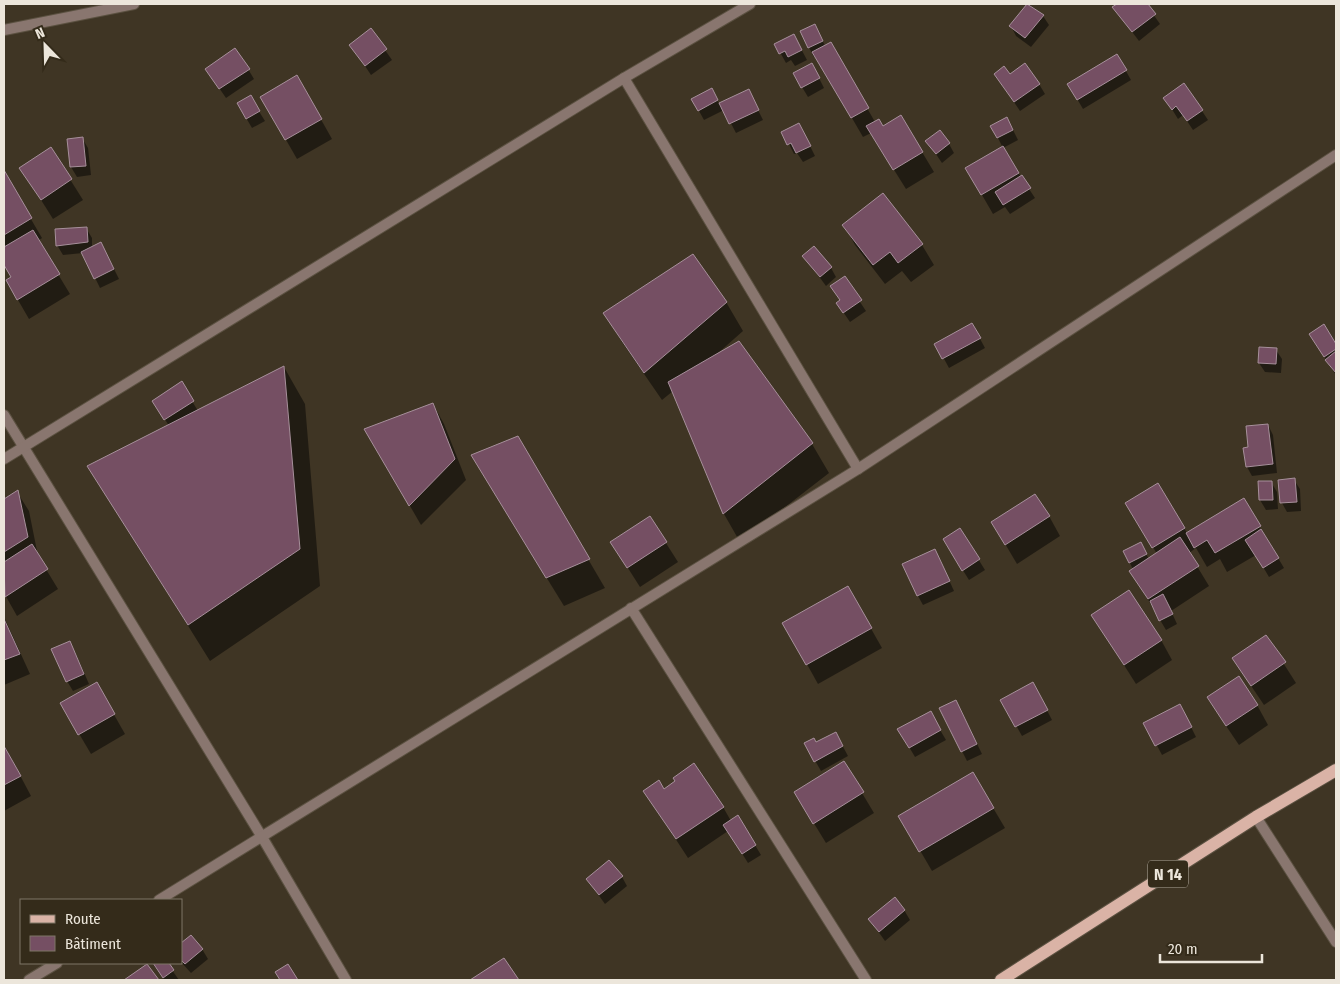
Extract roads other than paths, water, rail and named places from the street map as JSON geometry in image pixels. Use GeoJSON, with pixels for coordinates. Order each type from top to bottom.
{"type":"FeatureCollection","features":[{"type":"Feature","properties":{"kind":"main road","name":"N 14"},"geometry":{"type":"LineString","coordinates":[[1001,980],[1256,817],[1336,770]]}},
{"type":"Feature","properties":{"kind":"street"},"geometry":{"type":"LineString","coordinates":[[4,30],[134,4]]}},
{"type":"Feature","properties":{"kind":"street"},"geometry":{"type":"LineString","coordinates":[[4,459],[624,78],[750,4]]}},
{"type":"Feature","properties":{"kind":"street"},"geometry":{"type":"LineString","coordinates":[[624,78],[858,469]]}},
{"type":"Feature","properties":{"kind":"street"},"geometry":{"type":"LineString","coordinates":[[161,899],[858,469],[1336,155]]}},
{"type":"Feature","properties":{"kind":"street"},"geometry":{"type":"LineString","coordinates":[[4,415],[262,837],[346,980]]}},
{"type":"Feature","properties":{"kind":"street"},"geometry":{"type":"LineString","coordinates":[[631,608],[866,980]]}},
{"type":"Feature","properties":{"kind":"street"},"geometry":{"type":"LineString","coordinates":[[1256,817],[1336,942]]}},
{"type":"Feature","properties":{"kind":"street"},"geometry":{"type":"LineString","coordinates":[[29,980],[55,964]]}}]}
